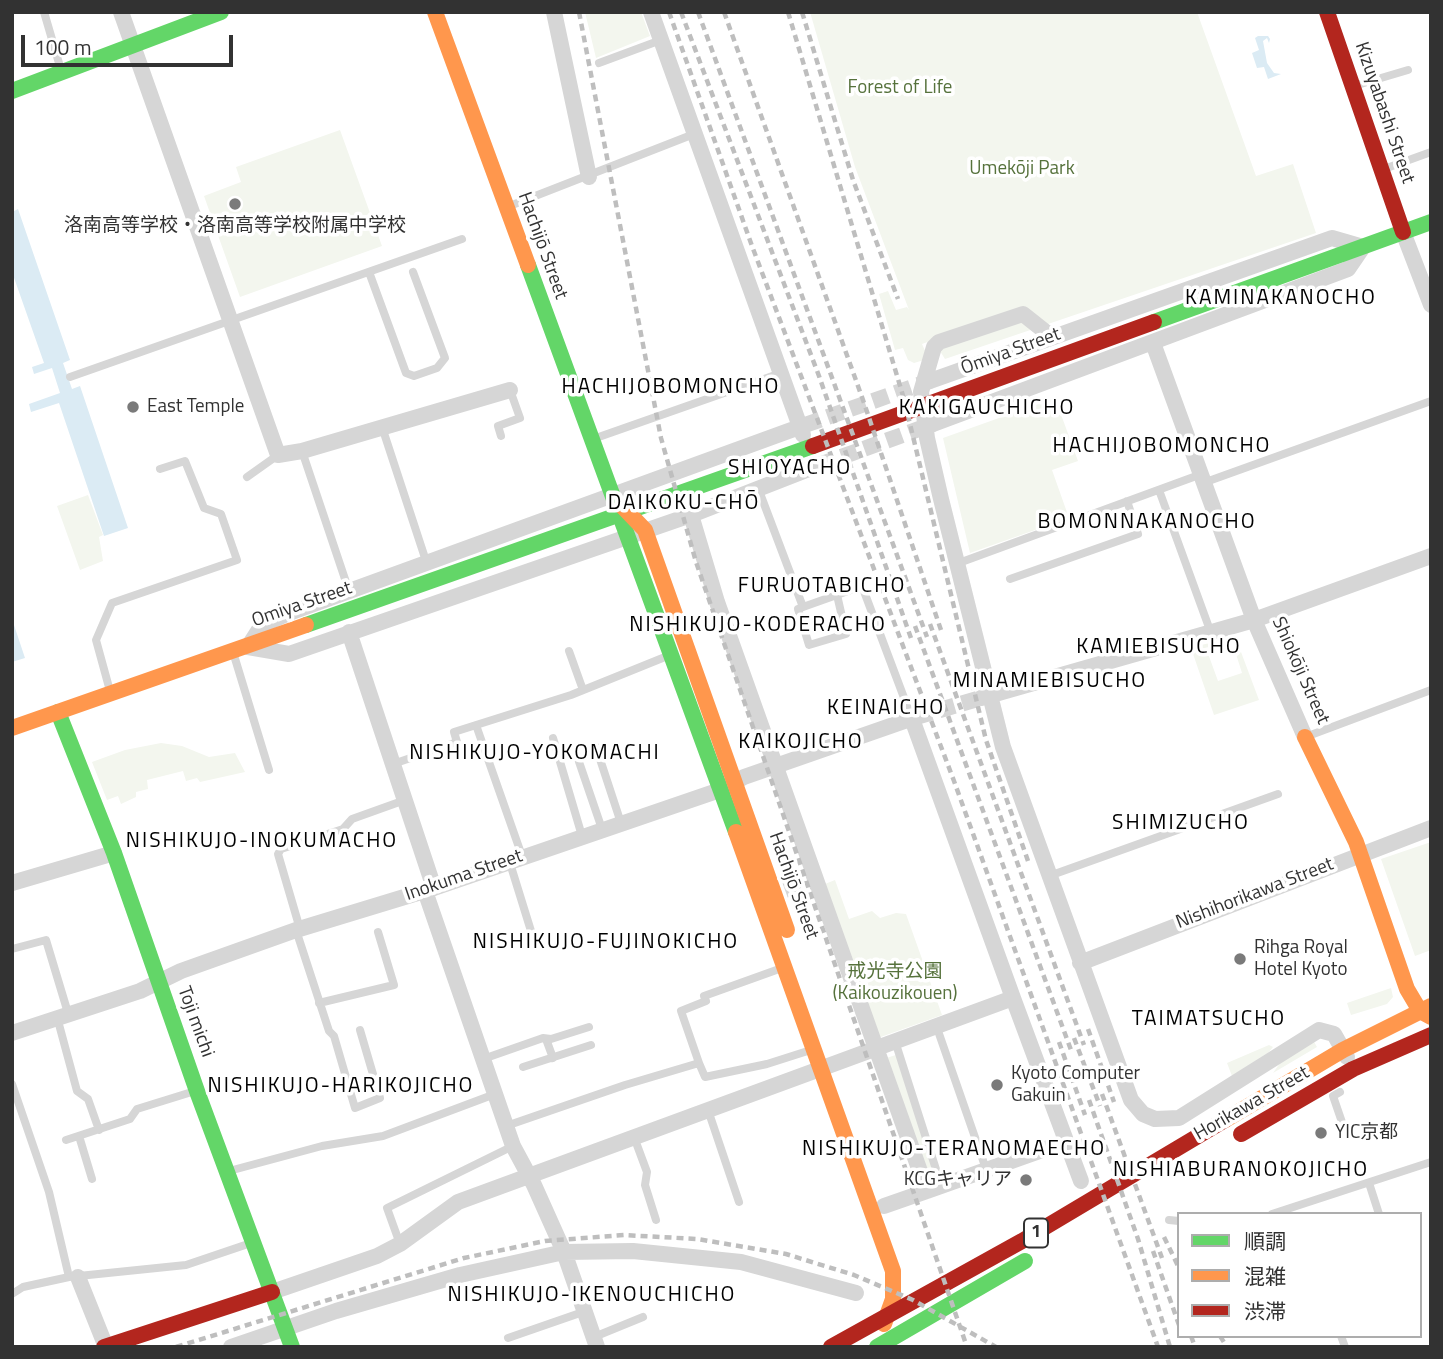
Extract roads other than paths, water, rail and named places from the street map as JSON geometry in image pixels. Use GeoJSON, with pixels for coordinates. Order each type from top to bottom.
{"type":"FeatureCollection","features":[{"type":"Feature","properties":{"kind":"main road"},"geometry":{"type":"LineString","coordinates":[[12,91],[221,12]]}},
{"type":"Feature","properties":{"kind":"main road","name":"Hachijō Street"},"geometry":{"type":"LineString","coordinates":[[435,12],[670,655],[727,786],[779,892],[827,1065],[893,1271],[893,1299],[879,1346]]}},
{"type":"Feature","properties":{"kind":"main road","name":"Kizuyabashi Street"},"geometry":{"type":"LineString","coordinates":[[1327,12],[1403,232]]}},
{"type":"Feature","properties":{"kind":"main road","name":"Ōmiya Street"},"geometry":{"type":"LineString","coordinates":[[605,521],[1431,222]]}},
{"type":"Feature","properties":{"kind":"main road","name":"Hachijō Street"},"geometry":{"type":"LineString","coordinates":[[611,494],[645,530],[785,967],[814,1049],[827,1065],[906,1267],[909,1294],[902,1340]]}},
{"type":"Feature","properties":{"kind":"main road","name":"Omiya Street"},"geometry":{"type":"LineString","coordinates":[[12,728],[605,521]]}},
{"type":"Feature","properties":{"kind":"main road","name":"Toji michi"},"geometry":{"type":"LineString","coordinates":[[58,712],[114,853],[197,1091],[292,1347]]}},
{"type":"Feature","properties":{"kind":"main road","name":"Shiokōji Street"},"geometry":{"type":"LineString","coordinates":[[1305,737],[1360,853],[1407,989],[1429,1011]]}},
{"type":"Feature","properties":{"kind":"main road"},"geometry":{"type":"LineString","coordinates":[[1413,1043],[1429,1011]]}},
{"type":"Feature","properties":{"kind":"main road","name":"Horikawa Street"},"geometry":{"type":"LineString","coordinates":[[886,1318],[1165,1158],[1343,1050],[1429,1011]]}},
{"type":"Feature","properties":{"kind":"main road","name":"Horikawa Street"},"geometry":{"type":"LineString","coordinates":[[1221,1146],[1431,1035]]}},
{"type":"Feature","properties":{"kind":"main road","name":"1"},"geometry":{"type":"LineString","coordinates":[[879,1346],[902,1340],[1044,1250]]}},
{"type":"Feature","properties":{"kind":"main road"},"geometry":{"type":"LineString","coordinates":[[105,1347],[272,1292]]}},
{"type":"Feature","properties":{"kind":"main road","name":"1"},"geometry":{"type":"LineString","coordinates":[[831,1347],[886,1318]]}},
{"type":"Feature","properties":{"kind":"street"},"geometry":{"type":"LineString","coordinates":[[121,12],[278,455],[302,451],[510,390]]}},
{"type":"Feature","properties":{"kind":"street"},"geometry":{"type":"LineString","coordinates":[[554,12],[589,177]]}},
{"type":"Feature","properties":{"kind":"street"},"geometry":{"type":"LineString","coordinates":[[240,649],[289,654],[691,515],[817,465],[781,373],[651,12]]}},
{"type":"Feature","properties":{"kind":"street","name":"Kizuyabashi Street"},"geometry":{"type":"LineString","coordinates":[[1403,232],[1431,305]]}},
{"type":"Feature","properties":{"kind":"street"},"geometry":{"type":"LineString","coordinates":[[930,381],[1332,238],[1363,247],[1348,269],[933,424]]}},
{"type":"Feature","properties":{"kind":"street","name":"Shiokōji Street"},"geometry":{"type":"LineString","coordinates":[[1134,307],[1254,620],[1305,737]]}},
{"type":"Feature","properties":{"kind":"street"},"geometry":{"type":"LineString","coordinates":[[1052,337],[1023,314],[939,342],[934,347],[921,392],[927,438],[985,697],[1131,1100],[1143,1114],[1155,1119],[1173,1120],[1185,1116],[1316,1031],[1326,1030],[1334,1034],[1354,1078]]}},
{"type":"Feature","properties":{"kind":"street"},"geometry":{"type":"LineString","coordinates":[[240,649],[262,625],[611,494],[803,426]]}},
{"type":"Feature","properties":{"kind":"street"},"geometry":{"type":"LineString","coordinates":[[691,515],[717,602],[778,766],[876,1047],[934,1188]]}},
{"type":"Feature","properties":{"kind":"street"},"geometry":{"type":"LineString","coordinates":[[985,697],[1254,620],[1431,556]]}},
{"type":"Feature","properties":{"kind":"street"},"geometry":{"type":"LineString","coordinates":[[349,632],[405,800],[430,890],[506,1126],[564,1252],[595,1342]]}},
{"type":"Feature","properties":{"kind":"street"},"geometry":{"type":"LineString","coordinates":[[914,718],[1081,1181]]}},
{"type":"Feature","properties":{"kind":"street","name":"Inokuma Street"},"geometry":{"type":"LineString","coordinates":[[12,1033],[140,991],[158,981],[298,929],[430,890],[914,718]]}},
{"type":"Feature","properties":{"kind":"street","name":"Nishihorikawa Street"},"geometry":{"type":"LineString","coordinates":[[1080,962],[1431,828]]}},
{"type":"Feature","properties":{"kind":"street"},"geometry":{"type":"LineString","coordinates":[[12,883],[114,853]]}},
{"type":"Feature","properties":{"kind":"street"},"geometry":{"type":"LineString","coordinates":[[272,1292],[337,1272],[400,1244],[458,1202],[1013,998]]}},
{"type":"Feature","properties":{"kind":"street"},"geometry":{"type":"LineString","coordinates":[[884,1206],[1065,1142]]}},
{"type":"Feature","properties":{"kind":"street"},"geometry":{"type":"LineString","coordinates":[[231,1347],[460,1275],[564,1252],[634,1251],[741,1262],[856,1293]]}},
{"type":"Feature","properties":{"kind":"street"},"geometry":{"type":"LineString","coordinates":[[73,1277],[105,1347]]}},
{"type":"Feature","properties":{"kind":"lane"},"geometry":{"type":"LineString","coordinates":[[44,12],[62,73]]}},
{"type":"Feature","properties":{"kind":"lane"},"geometry":{"type":"LineString","coordinates":[[599,63],[661,40]]}},
{"type":"Feature","properties":{"kind":"lane"},"geometry":{"type":"LineString","coordinates":[[1353,86],[1408,70]]}},
{"type":"Feature","properties":{"kind":"lane"},"geometry":{"type":"LineString","coordinates":[[506,207],[694,134]]}},
{"type":"Feature","properties":{"kind":"lane"},"geometry":{"type":"LineString","coordinates":[[1382,170],[1431,152]]}},
{"type":"Feature","properties":{"kind":"lane"},"geometry":{"type":"LineString","coordinates":[[70,377],[369,272],[411,265],[462,239]]}},
{"type":"Feature","properties":{"kind":"lane"},"geometry":{"type":"LineString","coordinates":[[369,272],[407,373],[414,376],[437,368],[445,358],[411,265]]}},
{"type":"Feature","properties":{"kind":"lane"},"geometry":{"type":"LineString","coordinates":[[591,440],[781,373]]}},
{"type":"Feature","properties":{"kind":"lane"},"geometry":{"type":"LineString","coordinates":[[501,436],[498,426],[520,418],[510,390]]}},
{"type":"Feature","properties":{"kind":"lane"},"geometry":{"type":"LineString","coordinates":[[956,564],[1127,500],[1201,479],[1431,401]]}},
{"type":"Feature","properties":{"kind":"lane"},"geometry":{"type":"LineString","coordinates":[[382,427],[427,565]]}},
{"type":"Feature","properties":{"kind":"lane"},"geometry":{"type":"LineString","coordinates":[[302,451],[349,591]]}},
{"type":"Feature","properties":{"kind":"lane"},"geometry":{"type":"LineString","coordinates":[[247,477],[278,455]]}},
{"type":"Feature","properties":{"kind":"lane"},"geometry":{"type":"LineString","coordinates":[[111,694],[96,640],[112,603],[237,560],[221,514],[204,508],[185,461],[160,468]]}},
{"type":"Feature","properties":{"kind":"lane"},"geometry":{"type":"LineString","coordinates":[[758,488],[803,607]]}},
{"type":"Feature","properties":{"kind":"lane"},"geometry":{"type":"LineString","coordinates":[[1159,490],[1211,633]]}},
{"type":"Feature","properties":{"kind":"lane"},"geometry":{"type":"LineString","coordinates":[[1010,579],[1138,534],[1127,500]]}},
{"type":"Feature","properties":{"kind":"lane"},"geometry":{"type":"LineString","coordinates":[[837,595],[846,634],[810,645],[798,609],[862,586],[914,718]]}},
{"type":"Feature","properties":{"kind":"lane"},"geometry":{"type":"LineString","coordinates":[[240,649],[269,770]]}},
{"type":"Feature","properties":{"kind":"lane"},"geometry":{"type":"LineString","coordinates":[[569,651],[583,690]]}},
{"type":"Feature","properties":{"kind":"lane"},"geometry":{"type":"LineString","coordinates":[[393,764],[457,742],[454,732],[583,690],[670,655]]}},
{"type":"Feature","properties":{"kind":"lane"},"geometry":{"type":"LineString","coordinates":[[1305,737],[1431,690]]}},
{"type":"Feature","properties":{"kind":"lane"},"geometry":{"type":"LineString","coordinates":[[476,725],[515,858],[531,931]]}},
{"type":"Feature","properties":{"kind":"lane"},"geometry":{"type":"LineString","coordinates":[[552,738],[582,836]]}},
{"type":"Feature","properties":{"kind":"lane"},"geometry":{"type":"LineString","coordinates":[[596,747],[621,823]]}},
{"type":"Feature","properties":{"kind":"lane"},"geometry":{"type":"LineString","coordinates":[[576,752],[602,829]]}},
{"type":"Feature","properties":{"kind":"lane"},"geometry":{"type":"LineString","coordinates":[[1049,876],[1278,794]]}},
{"type":"Feature","properties":{"kind":"lane"},"geometry":{"type":"LineString","coordinates":[[360,1030],[380,1098],[355,1108],[334,1036],[329,1031],[319,1003],[278,854],[281,849],[344,829],[352,819],[405,800]]}},
{"type":"Feature","properties":{"kind":"lane"},"geometry":{"type":"LineString","coordinates":[[319,1003],[394,985],[378,932]]}},
{"type":"Feature","properties":{"kind":"lane"},"geometry":{"type":"LineString","coordinates":[[12,949],[46,940],[77,1091],[88,1099],[99,1130]]}},
{"type":"Feature","properties":{"kind":"lane"},"geometry":{"type":"LineString","coordinates":[[785,967],[704,996],[706,1001],[681,1011],[699,1063],[705,1077],[814,1049]]}},
{"type":"Feature","properties":{"kind":"lane"},"geometry":{"type":"LineString","coordinates":[[936,1025],[986,1170]]}},
{"type":"Feature","properties":{"kind":"lane"},"geometry":{"type":"LineString","coordinates":[[483,1059],[589,1027]]}},
{"type":"Feature","properties":{"kind":"lane"},"geometry":{"type":"LineString","coordinates":[[546,1039],[553,1058]]}},
{"type":"Feature","properties":{"kind":"lane"},"geometry":{"type":"LineString","coordinates":[[895,1041],[934,1188]]}},
{"type":"Feature","properties":{"kind":"lane"},"geometry":{"type":"LineString","coordinates":[[523,1068],[591,1045]]}},
{"type":"Feature","properties":{"kind":"lane"},"geometry":{"type":"LineString","coordinates":[[506,1126],[699,1063]]}},
{"type":"Feature","properties":{"kind":"lane"},"geometry":{"type":"LineString","coordinates":[[1344,1128],[1333,1096],[1354,1078]]}},
{"type":"Feature","properties":{"kind":"lane"},"geometry":{"type":"LineString","coordinates":[[12,1084],[49,1192],[73,1277]]}},
{"type":"Feature","properties":{"kind":"lane"},"geometry":{"type":"LineString","coordinates":[[66,1140],[130,1119],[137,1109],[197,1091]]}},
{"type":"Feature","properties":{"kind":"lane"},"geometry":{"type":"LineString","coordinates":[[226,1171],[322,1146],[383,1136],[495,1094]]}},
{"type":"Feature","properties":{"kind":"lane"},"geometry":{"type":"LineString","coordinates":[[708,1110],[740,1202]]}},
{"type":"Feature","properties":{"kind":"lane"},"geometry":{"type":"LineString","coordinates":[[79,1136],[92,1179]]}},
{"type":"Feature","properties":{"kind":"lane"},"geometry":{"type":"LineString","coordinates":[[634,1137],[647,1172],[645,1185],[656,1220]]}},
{"type":"Feature","properties":{"kind":"lane"},"geometry":{"type":"LineString","coordinates":[[400,1244],[387,1209],[513,1146]]}},
{"type":"Feature","properties":{"kind":"lane"},"geometry":{"type":"LineString","coordinates":[[1278,1212],[1431,1162]]}},
{"type":"Feature","properties":{"kind":"lane"},"geometry":{"type":"LineString","coordinates":[[1369,1183],[1378,1212]]}},
{"type":"Feature","properties":{"kind":"lane"},"geometry":{"type":"LineString","coordinates":[[1169,1220],[1177,1222]]}},
{"type":"Feature","properties":{"kind":"lane"},"geometry":{"type":"LineString","coordinates":[[12,1294],[23,1287],[73,1277],[186,1265],[252,1242]]}},
{"type":"Feature","properties":{"kind":"lane"},"geometry":{"type":"LineString","coordinates":[[508,1338],[583,1312]]}},
{"type":"Feature","properties":{"kind":"lane"},"geometry":{"type":"LineString","coordinates":[[595,1342],[643,1317]]}},
{"type":"Feature","properties":{"kind":"tunnel"},"geometry":{"type":"LineString","coordinates":[[805,425],[930,381]]}},
{"type":"Feature","properties":{"kind":"tunnel"},"geometry":{"type":"LineString","coordinates":[[819,465],[933,424]]}},
{"type":"Feature","properties":{"kind":"tunnel"},"geometry":{"type":"LineString","coordinates":[[916,717],[981,698]]}},
{"type":"Feature","properties":{"kind":"tunnel"},"geometry":{"type":"LineString","coordinates":[[785,890],[816,879]]}},
{"type":"Feature","properties":{"kind":"railway"},"geometry":{"type":"LineString","coordinates":[[579,12],[661,438],[696,562],[967,1347]]}},
{"type":"Feature","properties":{"kind":"railway"},"geometry":{"type":"LineString","coordinates":[[669,12],[752,246],[954,781],[1158,1347]]}},
{"type":"Feature","properties":{"kind":"railway"},"geometry":{"type":"LineString","coordinates":[[681,12],[819,376],[912,641]]}},
{"type":"Feature","properties":{"kind":"railway"},"geometry":{"type":"LineString","coordinates":[[698,12],[927,637]]}},
{"type":"Feature","properties":{"kind":"railway"},"geometry":{"type":"LineString","coordinates":[[724,12],[863,400],[942,633]]}},
{"type":"Feature","properties":{"kind":"railway"},"geometry":{"type":"LineString","coordinates":[[788,12],[904,399],[986,740],[1028,861]]}},
{"type":"Feature","properties":{"kind":"railway"},"geometry":{"type":"LineString","coordinates":[[802,12],[853,180],[898,299]]}},
{"type":"Feature","properties":{"kind":"railway"},"geometry":{"type":"LineString","coordinates":[[930,624],[1084,1045]]}},
{"type":"Feature","properties":{"kind":"railway"},"geometry":{"type":"LineString","coordinates":[[915,626],[1071,1050]]}},
{"type":"Feature","properties":{"kind":"railway"},"geometry":{"type":"LineString","coordinates":[[1088,1029],[1114,1102]]}},
{"type":"Feature","properties":{"kind":"railway"},"geometry":{"type":"LineString","coordinates":[[1074,1038],[1100,1106]]}},
{"type":"Feature","properties":{"kind":"railway"},"geometry":{"type":"LineString","coordinates":[[1059,1042],[1085,1115]]}},
{"type":"Feature","properties":{"kind":"railway"},"geometry":{"type":"LineString","coordinates":[[1102,1094],[1162,1258]]}},
{"type":"Feature","properties":{"kind":"railway"},"geometry":{"type":"LineString","coordinates":[[1089,1100],[1138,1239],[1170,1347]]}},
{"type":"Feature","properties":{"kind":"railway"},"geometry":{"type":"LineString","coordinates":[[176,1347],[464,1258],[545,1241],[624,1235],[697,1239],[786,1254],[854,1275],[913,1300],[996,1347]]}},
{"type":"Feature","properties":{"kind":"railway"},"geometry":{"type":"LineString","coordinates":[[1164,1237],[1177,1264]]}},
{"type":"Feature","properties":{"kind":"railway"},"geometry":{"type":"LineString","coordinates":[[1153,1251],[1177,1319]]}},
{"type":"Feature","properties":{"kind":"railway"},"geometry":{"type":"LineString","coordinates":[[1192,1338],[1195,1347]]}},
{"type":"Feature","properties":{"kind":"railway"},"geometry":{"type":"LineString","coordinates":[[1221,1338],[1227,1347]]}},
{"type":"Feature","properties":{"kind":"place","name":"洛南高等学校・洛南高等学校附属中学校"},"geometry":{"type":"Point","coordinates":[235,204]}},
{"type":"Feature","properties":{"kind":"place","name":"East Temple"},"geometry":{"type":"Point","coordinates":[133,407]}},
{"type":"Feature","properties":{"kind":"place","name":"Rihga Royal Hotel Kyoto"},"geometry":{"type":"Point","coordinates":[1240,959]}},
{"type":"Feature","properties":{"kind":"place","name":"Kyoto Computer Gakuin"},"geometry":{"type":"Point","coordinates":[997,1085]}},
{"type":"Feature","properties":{"kind":"place","name":"YIC京都"},"geometry":{"type":"Point","coordinates":[1321,1133]}},
{"type":"Feature","properties":{"kind":"place","name":"KCGキャリア"},"geometry":{"type":"Point","coordinates":[1026,1180]}},
{"type":"Feature","properties":{"kind":"district","name":"KAMINAKANOCHO"},"geometry":{"type":"Point","coordinates":[1281,299]}},
{"type":"Feature","properties":{"kind":"district","name":"HACHIJOBOMONCHO"},"geometry":{"type":"Point","coordinates":[671,388]}},
{"type":"Feature","properties":{"kind":"district","name":"KAKIGAUCHICHO"},"geometry":{"type":"Point","coordinates":[987,409]}},
{"type":"Feature","properties":{"kind":"district","name":"HACHIJOBOMONCHO"},"geometry":{"type":"Point","coordinates":[1162,447]}},
{"type":"Feature","properties":{"kind":"district","name":"SHIOYACHO"},"geometry":{"type":"Point","coordinates":[790,469]}},
{"type":"Feature","properties":{"kind":"district","name":"DAIKOKU-CHŌ"},"geometry":{"type":"Point","coordinates":[684,504]}},
{"type":"Feature","properties":{"kind":"district","name":"BOMONNAKANOCHO"},"geometry":{"type":"Point","coordinates":[1147,523]}},
{"type":"Feature","properties":{"kind":"district","name":"FURUOTABICHO"},"geometry":{"type":"Point","coordinates":[822,587]}},
{"type":"Feature","properties":{"kind":"district","name":"NISHIKUJO-KODERACHO"},"geometry":{"type":"Point","coordinates":[758,626]}},
{"type":"Feature","properties":{"kind":"district","name":"KAMIEBISUCHO"},"geometry":{"type":"Point","coordinates":[1159,648]}},
{"type":"Feature","properties":{"kind":"district","name":"MINAMIEBISUCHO"},"geometry":{"type":"Point","coordinates":[1050,682]}},
{"type":"Feature","properties":{"kind":"district","name":"KEINAICHO"},"geometry":{"type":"Point","coordinates":[886,709]}},
{"type":"Feature","properties":{"kind":"district","name":"KAIKOJICHO"},"geometry":{"type":"Point","coordinates":[801,743]}},
{"type":"Feature","properties":{"kind":"district","name":"NISHIKUJO-YOKOMACHI"},"geometry":{"type":"Point","coordinates":[535,754]}},
{"type":"Feature","properties":{"kind":"district","name":"SHIMIZUCHO"},"geometry":{"type":"Point","coordinates":[1181,824]}},
{"type":"Feature","properties":{"kind":"district","name":"NISHIKUJO-INOKUMACHO"},"geometry":{"type":"Point","coordinates":[262,842]}},
{"type":"Feature","properties":{"kind":"district","name":"NISHIKUJO-FUJINOKICHO"},"geometry":{"type":"Point","coordinates":[606,943]}},
{"type":"Feature","properties":{"kind":"district","name":"TAIMATSUCHO"},"geometry":{"type":"Point","coordinates":[1209,1020]}},
{"type":"Feature","properties":{"kind":"district","name":"NISHIKUJO-HARIKOJICHO"},"geometry":{"type":"Point","coordinates":[341,1087]}},
{"type":"Feature","properties":{"kind":"district","name":"NISHIKUJO-TERANOMAECHO"},"geometry":{"type":"Point","coordinates":[954,1150]}},
{"type":"Feature","properties":{"kind":"district","name":"NISHIABURANOKOJICHO"},"geometry":{"type":"Point","coordinates":[1241,1171]}},
{"type":"Feature","properties":{"kind":"district","name":"NISHIKUJO-IKENOUCHICHO"},"geometry":{"type":"Point","coordinates":[592,1296]}},
{"type":"Feature","properties":{"kind":"park label","name":"Forest of Life"},"geometry":{"type":"Point","coordinates":[900,88]}},
{"type":"Feature","properties":{"kind":"park label","name":"Umekōji Park"},"geometry":{"type":"Point","coordinates":[1022,169]}},
{"type":"Feature","properties":{"kind":"park label","name":"戒光寺公園 (Kaikouzikouen)"},"geometry":{"type":"Point","coordinates":[895,983]}}]}
